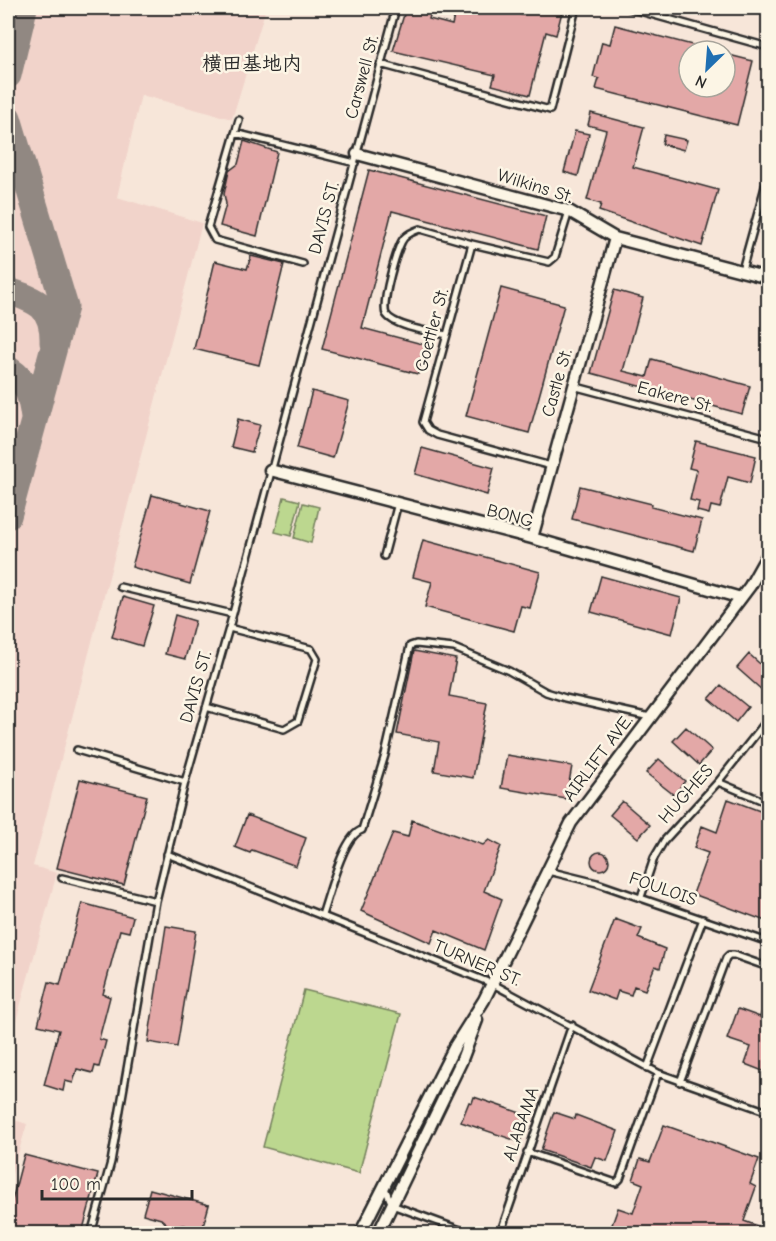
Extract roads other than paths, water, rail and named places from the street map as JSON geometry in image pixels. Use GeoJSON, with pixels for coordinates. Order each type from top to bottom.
{"type":"FeatureCollection","features":[{"type":"Feature","properties":{"kind":"street","name":"Wilkins St."},"geometry":{"type":"LineString","coordinates":[[356,159],[569,211],[615,238],[768,278]]}},
{"type":"Feature","properties":{"kind":"street","name":"Castle St."},"geometry":{"type":"LineString","coordinates":[[532,538],[615,238]]}},
{"type":"Feature","properties":{"kind":"street","name":"BONG"},"geometry":{"type":"LineString","coordinates":[[270,470],[532,538],[741,598]]}},
{"type":"Feature","properties":{"kind":"street","name":"AIRLIFT AVE."},"geometry":{"type":"LineString","coordinates":[[360,1233],[454,1046],[493,984],[571,823],[741,598],[768,554]]}},
{"type":"Feature","properties":{"kind":"street","name":"AIRLIFT AVE."},"geometry":{"type":"LineString","coordinates":[[378,1233],[461,1062],[484,1000]]}},
{"type":"Feature","properties":{"kind":"lane","name":"Carswell St."},"geometry":{"type":"LineString","coordinates":[[356,159],[396,8]]}},
{"type":"Feature","properties":{"kind":"lane"},"geometry":{"type":"LineString","coordinates":[[380,64],[549,110],[576,8]]}},
{"type":"Feature","properties":{"kind":"lane"},"geometry":{"type":"LineString","coordinates":[[630,8],[768,47]]}},
{"type":"Feature","properties":{"kind":"lane"},"geometry":{"type":"LineString","coordinates":[[662,16],[665,8]]}},
{"type":"Feature","properties":{"kind":"lane"},"geometry":{"type":"LineString","coordinates":[[239,120],[208,227],[211,234],[215,240],[303,264]]}},
{"type":"Feature","properties":{"kind":"lane"},"geometry":{"type":"LineString","coordinates":[[235,133],[356,159]]}},
{"type":"Feature","properties":{"kind":"lane","name":"DAVIS ST."},"geometry":{"type":"LineString","coordinates":[[91,1233],[111,1162],[156,901],[167,854],[356,159]]}},
{"type":"Feature","properties":{"kind":"lane"},"geometry":{"type":"LineString","coordinates":[[742,270],[768,176]]}},
{"type":"Feature","properties":{"kind":"lane"},"geometry":{"type":"LineString","coordinates":[[447,335],[395,322],[387,315],[384,305],[403,239],[412,231],[420,229],[549,262],[555,257],[569,211]]}},
{"type":"Feature","properties":{"kind":"lane","name":"Goettler St."},"geometry":{"type":"LineString","coordinates":[[472,244],[423,422],[428,430],[437,435],[551,466]]}},
{"type":"Feature","properties":{"kind":"lane","name":"Eakere St."},"geometry":{"type":"LineString","coordinates":[[573,386],[768,438]]}},
{"type":"Feature","properties":{"kind":"lane"},"geometry":{"type":"LineString","coordinates":[[384,556],[398,504]]}},
{"type":"Feature","properties":{"kind":"lane"},"geometry":{"type":"LineString","coordinates":[[120,587],[232,614]]}},
{"type":"Feature","properties":{"kind":"lane"},"geometry":{"type":"LineString","coordinates":[[206,707],[284,729],[298,721],[317,659],[311,649],[229,628]]}},
{"type":"Feature","properties":{"kind":"lane"},"geometry":{"type":"LineString","coordinates":[[322,915],[346,848],[353,834],[362,830],[385,756],[410,646],[416,644],[454,648],[509,671],[546,692],[650,717]]}},
{"type":"Feature","properties":{"kind":"lane","name":"HUGHES"},"geometry":{"type":"LineString","coordinates":[[641,897],[654,858],[664,841],[718,782],[768,719]]}},
{"type":"Feature","properties":{"kind":"lane"},"geometry":{"type":"LineString","coordinates":[[77,750],[185,782]]}},
{"type":"Feature","properties":{"kind":"lane"},"geometry":{"type":"LineString","coordinates":[[718,782],[768,803]]}},
{"type":"Feature","properties":{"kind":"lane","name":"TURNER ST."},"geometry":{"type":"LineString","coordinates":[[167,854],[493,984],[572,1025],[647,1068],[680,1082],[768,1112]]}},
{"type":"Feature","properties":{"kind":"lane","name":"FOULOIS"},"geometry":{"type":"LineString","coordinates":[[546,871],[597,883],[641,897],[768,942]]}},
{"type":"Feature","properties":{"kind":"lane"},"geometry":{"type":"LineString","coordinates":[[62,878],[156,901]]}},
{"type":"Feature","properties":{"kind":"lane"},"geometry":{"type":"LineString","coordinates":[[647,1068],[703,919]]}},
{"type":"Feature","properties":{"kind":"lane"},"geometry":{"type":"LineString","coordinates":[[680,1082],[726,958],[734,955],[768,967]]}},
{"type":"Feature","properties":{"kind":"lane","name":"ALABAMA"},"geometry":{"type":"LineString","coordinates":[[500,1233],[572,1025]]}},
{"type":"Feature","properties":{"kind":"lane"},"geometry":{"type":"LineString","coordinates":[[527,1152],[616,1183],[620,1179],[658,1073]]}},
{"type":"Feature","properties":{"kind":"lane"},"geometry":{"type":"LineString","coordinates":[[384,1186],[392,1205],[471,1233]]}},
{"type":"Feature","properties":{"kind":"district","name":"横田基地内"},"geometry":{"type":"Point","coordinates":[252,63]}}]}
